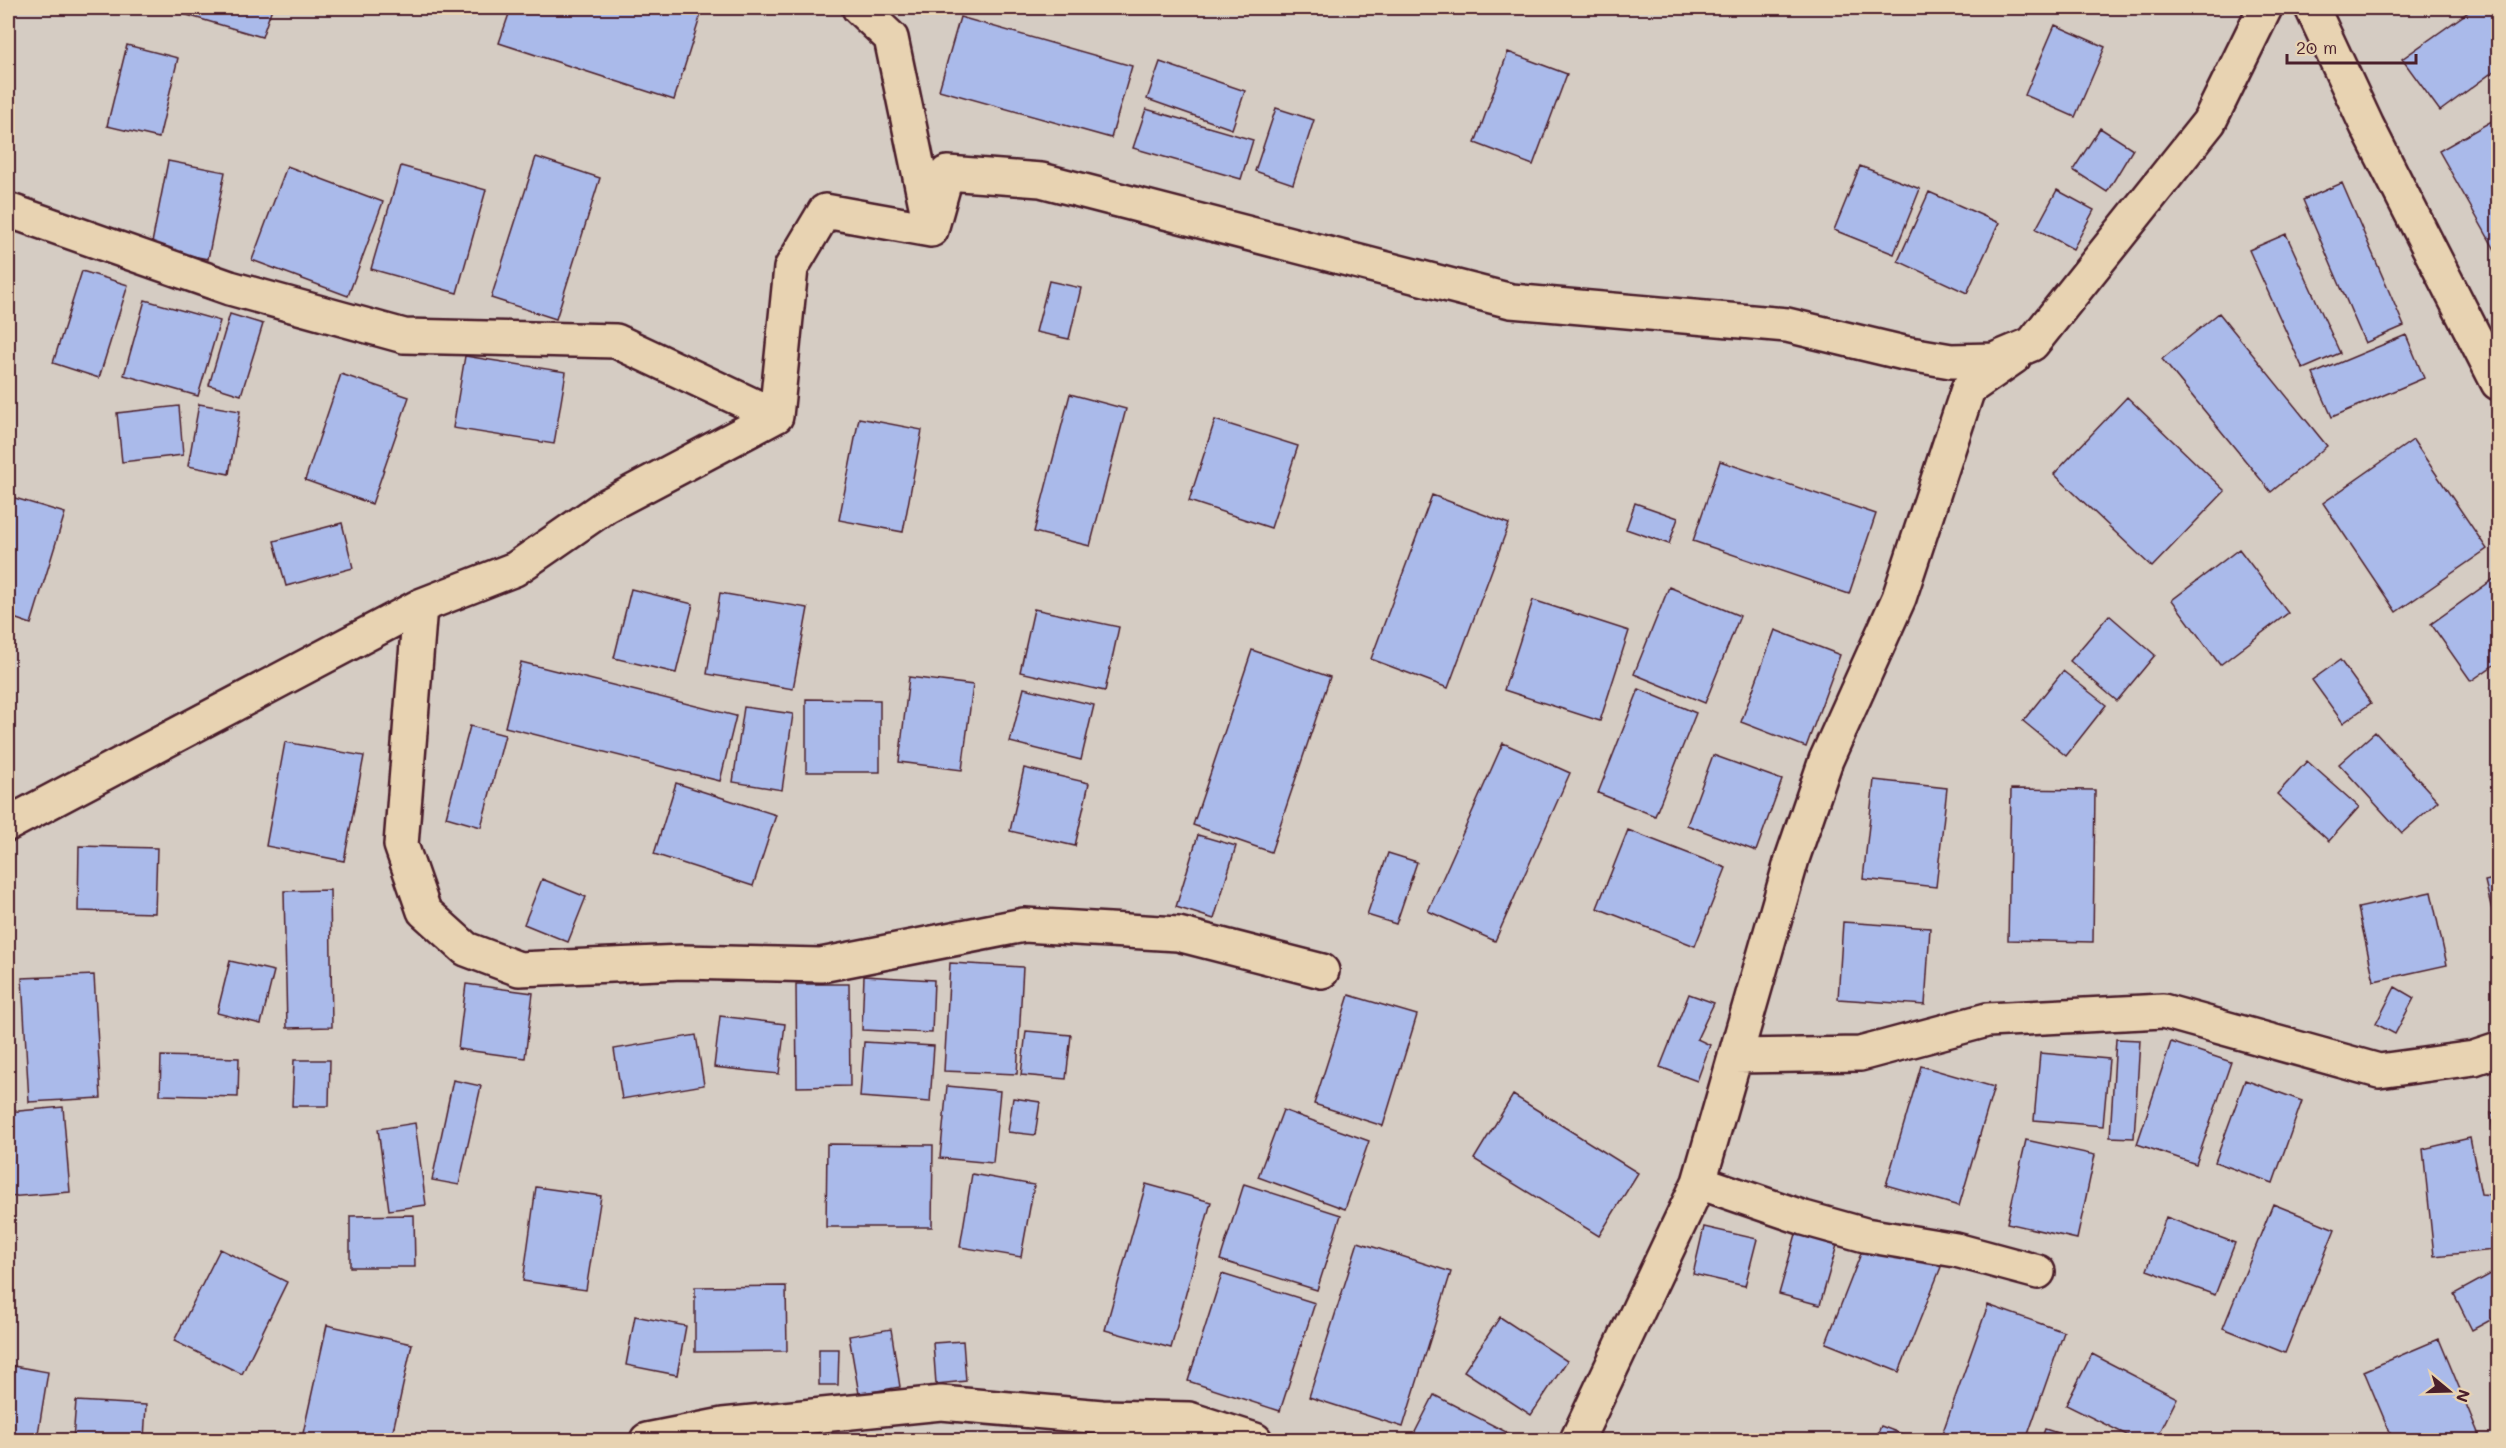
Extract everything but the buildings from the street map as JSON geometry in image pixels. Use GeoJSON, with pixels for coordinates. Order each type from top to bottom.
{"type":"FeatureCollection","features":[{"type":"Feature","properties":{"kind":"street"},"geometry":{"type":"LineString","coordinates":[[859,8],[891,38],[931,230]]}},
{"type":"Feature","properties":{"kind":"street"},"geometry":{"type":"LineString","coordinates":[[1577,1440],[1699,1182],[1792,859],[1822,771],[1899,598],[1968,389],[2032,344],[2209,122],[2265,8]]}},
{"type":"Feature","properties":{"kind":"street"},"geometry":{"type":"LineString","coordinates":[[2312,8],[2367,126],[2499,383]]}},
{"type":"Feature","properties":{"kind":"street"},"geometry":{"type":"LineString","coordinates":[[931,230],[947,173],[1041,180],[1511,301],[1787,325],[1904,353],[1952,361],[1994,360],[2032,344]]}},
{"type":"Feature","properties":{"kind":"street"},"geometry":{"type":"LineString","coordinates":[[8,210],[230,288],[404,336],[616,341],[776,416]]}},
{"type":"Feature","properties":{"kind":"street"},"geometry":{"type":"LineString","coordinates":[[776,416],[791,267],[825,211],[931,230]]}},
{"type":"Feature","properties":{"kind":"street"},"geometry":{"type":"LineString","coordinates":[[1952,361],[1968,389]]}},
{"type":"Feature","properties":{"kind":"street"},"geometry":{"type":"LineString","coordinates":[[8,824],[420,606],[515,569],[606,506],[776,416]]}},
{"type":"Feature","properties":{"kind":"street"},"geometry":{"type":"LineString","coordinates":[[420,606],[401,846],[424,911],[466,949],[519,969],[682,962],[821,965],[1024,926],[1178,934],[1322,971]]}},
{"type":"Feature","properties":{"kind":"street"},"geometry":{"type":"LineString","coordinates":[[1735,1056],[1860,1054],[1987,1020],[2163,1011],[2379,1071],[2474,1058],[2499,1050]]}},
{"type":"Feature","properties":{"kind":"street"},"geometry":{"type":"LineString","coordinates":[[1699,1182],[1804,1218],[1865,1235],[1956,1250],[2038,1272]]}},
{"type":"Feature","properties":{"kind":"street"},"geometry":{"type":"LineString","coordinates":[[647,1440],[723,1425],[941,1403],[1102,1417],[1190,1419],[1255,1440]]}}]}
